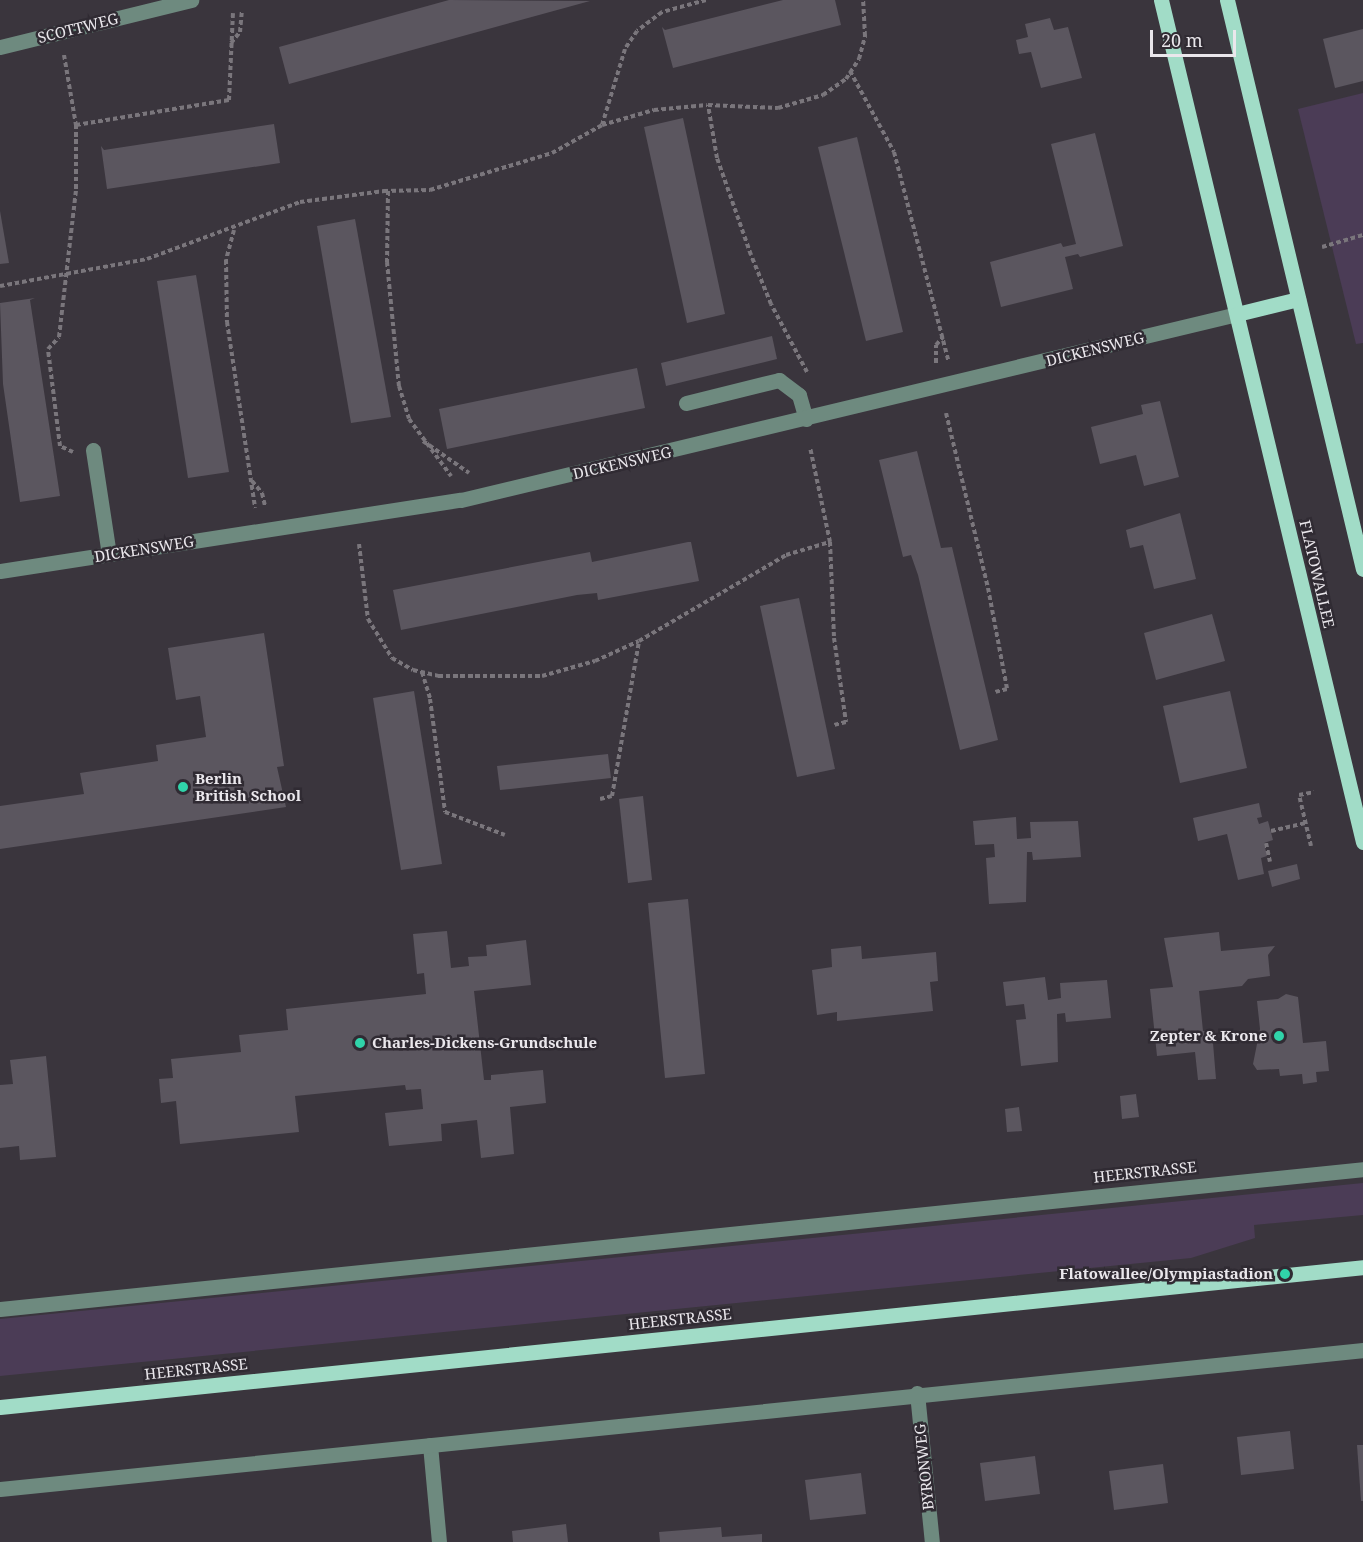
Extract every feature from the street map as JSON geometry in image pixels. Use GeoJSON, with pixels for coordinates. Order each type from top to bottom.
{"type":"FeatureCollection","features":[{"type":"Feature","properties":{"kind":"main road","name":"FLATOWALLEE"},"geometry":{"type":"LineString","coordinates":[[1161,0],[1363,842]]}},
{"type":"Feature","properties":{"kind":"main road"},"geometry":{"type":"LineString","coordinates":[[1227,0],[1363,569]]}},
{"type":"Feature","properties":{"kind":"main road"},"geometry":{"type":"LineString","coordinates":[[1237,314],[1298,299]]}},
{"type":"Feature","properties":{"kind":"main road","name":"HEERSTRASSE"},"geometry":{"type":"LineString","coordinates":[[0,1407],[1363,1267]]}},
{"type":"Feature","properties":{"kind":"street","name":"SCOTTWEG"},"geometry":{"type":"LineString","coordinates":[[0,47],[191,0]]}},
{"type":"Feature","properties":{"kind":"street","name":"DICKENSWEG"},"geometry":{"type":"LineString","coordinates":[[0,571],[461,500],[1237,314]]}},
{"type":"Feature","properties":{"kind":"street"},"geometry":{"type":"LineString","coordinates":[[686,403],[779,380],[799,396],[806,419]]}},
{"type":"Feature","properties":{"kind":"street"},"geometry":{"type":"LineString","coordinates":[[86,452],[109,554]]}},
{"type":"Feature","properties":{"kind":"street","name":"HEERSTRASSE"},"geometry":{"type":"LineString","coordinates":[[0,1309],[1363,1169]]}},
{"type":"Feature","properties":{"kind":"street"},"geometry":{"type":"LineString","coordinates":[[0,1489],[916,1393],[1363,1350]]}},
{"type":"Feature","properties":{"kind":"street","name":"BYRONWEG"},"geometry":{"type":"LineString","coordinates":[[916,1393],[932,1542]]}},
{"type":"Feature","properties":{"kind":"street"},"geometry":{"type":"LineString","coordinates":[[430,1445],[439,1542]]}},
{"type":"Feature","properties":{"kind":"path"},"geometry":{"type":"LineString","coordinates":[[602,125],[625,49],[637,31],[662,12],[706,0]]}},
{"type":"Feature","properties":{"kind":"path"},"geometry":{"type":"LineString","coordinates":[[0,286],[147,259],[234,229],[300,202],[388,191],[430,190],[552,153],[602,125],[654,110],[708,105],[778,108],[804,103],[823,95],[850,71],[859,59],[865,36],[863,0]]}},
{"type":"Feature","properties":{"kind":"path"},"geometry":{"type":"LineString","coordinates":[[231,43],[240,32],[242,11]]}},
{"type":"Feature","properties":{"kind":"path"},"geometry":{"type":"LineString","coordinates":[[76,125],[229,100],[233,13]]}},
{"type":"Feature","properties":{"kind":"path"},"geometry":{"type":"LineString","coordinates":[[64,55],[76,125],[76,189],[63,274],[59,337],[48,349],[60,446],[86,452]]}},
{"type":"Feature","properties":{"kind":"path"},"geometry":{"type":"LineString","coordinates":[[850,71],[894,152],[948,360]]}},
{"type":"Feature","properties":{"kind":"path"},"geometry":{"type":"LineString","coordinates":[[708,105],[717,159],[751,255],[771,304],[812,382]]}},
{"type":"Feature","properties":{"kind":"path"},"geometry":{"type":"LineString","coordinates":[[388,191],[387,262],[395,366],[409,419],[422,440],[451,476]]}},
{"type":"Feature","properties":{"kind":"path"},"geometry":{"type":"LineString","coordinates":[[234,229],[226,260],[227,322],[255,508]]}},
{"type":"Feature","properties":{"kind":"path"},"geometry":{"type":"LineString","coordinates":[[1322,247],[1363,235]]}},
{"type":"Feature","properties":{"kind":"path"},"geometry":{"type":"LineString","coordinates":[[936,363],[936,345],[942,337]]}},
{"type":"Feature","properties":{"kind":"path"},"geometry":{"type":"LineString","coordinates":[[946,413],[988,588],[1007,689],[995,692]]}},
{"type":"Feature","properties":{"kind":"path"},"geometry":{"type":"LineString","coordinates":[[422,440],[470,473]]}},
{"type":"Feature","properties":{"kind":"path"},"geometry":{"type":"LineString","coordinates":[[810,447],[830,542],[834,638],[846,722],[834,725]]}},
{"type":"Feature","properties":{"kind":"path"},"geometry":{"type":"LineString","coordinates":[[251,480],[262,493],[265,506]]}},
{"type":"Feature","properties":{"kind":"path"},"geometry":{"type":"LineString","coordinates":[[359,544],[368,619],[378,642],[392,658],[422,672],[504,679],[542,676],[595,661],[639,640],[786,555],[830,542]]}},
{"type":"Feature","properties":{"kind":"path"},"geometry":{"type":"LineString","coordinates":[[600,799],[612,796],[639,640]]}},
{"type":"Feature","properties":{"kind":"path"},"geometry":{"type":"LineString","coordinates":[[422,672],[430,699],[445,812],[505,836]]}},
{"type":"Feature","properties":{"kind":"path"},"geometry":{"type":"LineString","coordinates":[[1311,846],[1299,795],[1314,792]]}},
{"type":"Feature","properties":{"kind":"path"},"geometry":{"type":"LineString","coordinates":[[1271,831],[1305,823]]}},
{"type":"Feature","properties":{"kind":"path"},"geometry":{"type":"LineString","coordinates":[[1266,843],[1270,862]]}},
{"type":"Feature","properties":{"kind":"shaded area"},"geometry":{"type":"Polygon","coordinates":[[[1363,93],[1363,343],[1356,344],[1298,109],[1363,93]]]}},
{"type":"Feature","properties":{"kind":"shaded area"},"geometry":{"type":"Polygon","coordinates":[[[1363,1183],[1363,1215],[1254,1225],[1255,1238],[1191,1258],[0,1376],[0,1319],[1363,1183]]]}},
{"type":"Feature","properties":{"kind":"building"},"geometry":{"type":"Polygon","coordinates":[[[449,0],[590,1],[289,84],[279,47],[449,0]]]}},
{"type":"Feature","properties":{"kind":"building"},"geometry":{"type":"Polygon","coordinates":[[[783,0],[835,0],[841,25],[673,68],[662,27],[665,30],[783,0]]]}},
{"type":"Feature","properties":{"kind":"building"},"geometry":{"type":"Polygon","coordinates":[[[1050,18],[1054,30],[1068,27],[1082,78],[1041,88],[1031,52],[1019,54],[1016,40],[1028,37],[1025,24],[1050,18]]]}},
{"type":"Feature","properties":{"kind":"building"},"geometry":{"type":"Polygon","coordinates":[[[1363,29],[1363,81],[1335,88],[1323,39],[1363,29]]]}},
{"type":"Feature","properties":{"kind":"building"},"geometry":{"type":"Polygon","coordinates":[[[683,118],[725,314],[687,323],[644,127],[683,118]]]}},
{"type":"Feature","properties":{"kind":"building"},"geometry":{"type":"Polygon","coordinates":[[[274,124],[280,163],[107,189],[101,146],[104,150],[274,124]]]}},
{"type":"Feature","properties":{"kind":"building"},"geometry":{"type":"Polygon","coordinates":[[[1095,133],[1123,246],[1080,257],[1078,254],[1065,257],[1073,289],[1001,307],[990,262],[1061,243],[1063,247],[1076,244],[1051,144],[1095,133]]]}},
{"type":"Feature","properties":{"kind":"building"},"geometry":{"type":"Polygon","coordinates":[[[857,137],[903,332],[866,341],[818,147],[857,137]]]}},
{"type":"Feature","properties":{"kind":"building"},"geometry":{"type":"Polygon","coordinates":[[[0,211],[9,263],[0,264],[0,211]]]}},
{"type":"Feature","properties":{"kind":"building"},"geometry":{"type":"Polygon","coordinates":[[[355,219],[391,417],[351,423],[317,226],[355,219]]]}},
{"type":"Feature","properties":{"kind":"building"},"geometry":{"type":"Polygon","coordinates":[[[196,275],[229,472],[188,478],[157,281],[196,275]]]}},
{"type":"Feature","properties":{"kind":"building"},"geometry":{"type":"Polygon","coordinates":[[[35,298],[30,300],[60,496],[20,502],[3,384],[0,303],[35,298]]]}},
{"type":"Feature","properties":{"kind":"building"},"geometry":{"type":"Polygon","coordinates":[[[772,336],[777,359],[666,386],[661,363],[772,336]]]}},
{"type":"Feature","properties":{"kind":"building"},"geometry":{"type":"Polygon","coordinates":[[[637,368],[645,408],[447,449],[439,409],[637,368]]]}},
{"type":"Feature","properties":{"kind":"building"},"geometry":{"type":"Polygon","coordinates":[[[1160,401],[1179,477],[1144,486],[1136,455],[1100,464],[1091,427],[1143,414],[1141,405],[1160,401]]]}},
{"type":"Feature","properties":{"kind":"building"},"geometry":{"type":"Polygon","coordinates":[[[917,451],[941,548],[952,547],[998,740],[960,750],[918,575],[911,555],[903,557],[879,460],[917,451]]]}},
{"type":"Feature","properties":{"kind":"building"},"geometry":{"type":"Polygon","coordinates":[[[1180,513],[1196,579],[1154,589],[1143,545],[1130,548],[1126,530],[1180,513]]]}},
{"type":"Feature","properties":{"kind":"building"},"geometry":{"type":"Polygon","coordinates":[[[691,542],[699,581],[598,600],[597,593],[577,595],[401,630],[393,590],[590,552],[592,562],[691,542]]]}},
{"type":"Feature","properties":{"kind":"building"},"geometry":{"type":"Polygon","coordinates":[[[799,598],[835,769],[797,777],[760,606],[799,598]]]}},
{"type":"Feature","properties":{"kind":"building"},"geometry":{"type":"Polygon","coordinates":[[[1212,614],[1225,661],[1156,680],[1144,633],[1212,614]]]}},
{"type":"Feature","properties":{"kind":"building"},"geometry":{"type":"Polygon","coordinates":[[[264,633],[284,766],[277,767],[286,807],[0,849],[0,806],[84,794],[80,773],[158,761],[156,745],[206,737],[200,696],[176,700],[168,648],[264,633]]]}},
{"type":"Feature","properties":{"kind":"building"},"geometry":{"type":"Polygon","coordinates":[[[414,691],[442,864],[401,870],[373,698],[414,691]]]}},
{"type":"Feature","properties":{"kind":"building"},"geometry":{"type":"Polygon","coordinates":[[[1230,691],[1247,768],[1180,783],[1163,706],[1230,691]]]}},
{"type":"Feature","properties":{"kind":"building"},"geometry":{"type":"Polygon","coordinates":[[[608,754],[611,778],[500,790],[497,766],[608,754]]]}},
{"type":"Feature","properties":{"kind":"building"},"geometry":{"type":"Polygon","coordinates":[[[643,796],[652,880],[628,883],[619,799],[643,796]]]}},
{"type":"Feature","properties":{"kind":"building"},"geometry":{"type":"Polygon","coordinates":[[[1259,803],[1262,817],[1257,818],[1259,824],[1268,821],[1273,840],[1264,843],[1267,856],[1261,858],[1264,874],[1238,880],[1227,834],[1198,841],[1193,818],[1259,803]]]}},
{"type":"Feature","properties":{"kind":"building"},"geometry":{"type":"Polygon","coordinates":[[[1016,817],[1017,839],[1031,838],[1030,822],[1078,821],[1081,857],[1033,860],[1032,852],[1027,852],[1026,902],[989,904],[986,858],[995,857],[994,844],[975,845],[973,821],[1016,817]]]}},
{"type":"Feature","properties":{"kind":"building"},"geometry":{"type":"Polygon","coordinates":[[[1297,864],[1300,879],[1272,887],[1268,871],[1297,864]]]}},
{"type":"Feature","properties":{"kind":"building"},"geometry":{"type":"Polygon","coordinates":[[[688,899],[705,1074],[665,1078],[648,903],[688,899]]]}},
{"type":"Feature","properties":{"kind":"building","name":"Charles-Dickens-Grundschule"},"geometry":{"type":"Polygon","coordinates":[[[447,931],[451,968],[469,966],[468,957],[487,956],[486,945],[526,940],[531,985],[474,991],[484,1080],[491,1080],[491,1075],[543,1070],[546,1103],[510,1107],[514,1154],[481,1158],[477,1120],[441,1124],[442,1141],[389,1146],[385,1113],[423,1109],[421,1089],[406,1090],[405,1085],[295,1096],[299,1132],[180,1144],[176,1101],[161,1103],[159,1079],[173,1078],[171,1059],[241,1052],[239,1035],[288,1030],[286,1009],[426,994],[424,973],[417,974],[413,934],[447,931]]]}},
{"type":"Feature","properties":{"kind":"building"},"geometry":{"type":"Polygon","coordinates":[[[1219,932],[1221,951],[1275,946],[1268,955],[1270,976],[1248,979],[1242,986],[1199,991],[1203,1031],[1212,1031],[1216,1079],[1198,1080],[1195,1052],[1157,1056],[1150,989],[1173,987],[1164,938],[1219,932]]]}},
{"type":"Feature","properties":{"kind":"building"},"geometry":{"type":"Polygon","coordinates":[[[861,946],[862,959],[936,952],[938,981],[930,982],[933,1011],[837,1021],[837,1012],[817,1015],[812,970],[832,967],[831,949],[861,946]]]}},
{"type":"Feature","properties":{"kind":"building"},"geometry":{"type":"Polygon","coordinates":[[[1045,977],[1048,1000],[1061,998],[1060,983],[1107,980],[1111,1018],[1066,1022],[1065,1013],[1057,1014],[1058,1062],[1021,1066],[1016,1020],[1026,1019],[1024,1004],[1006,1006],[1003,982],[1045,977]]]}},
{"type":"Feature","properties":{"kind":"building","name":"Zepter & Krone"},"geometry":{"type":"Polygon","coordinates":[[[1286,994],[1298,997],[1303,1043],[1326,1041],[1329,1071],[1316,1072],[1317,1082],[1303,1084],[1302,1074],[1280,1076],[1279,1069],[1257,1070],[1253,1064],[1260,1029],[1257,1001],[1278,999],[1286,994]]]}},
{"type":"Feature","properties":{"kind":"building"},"geometry":{"type":"Polygon","coordinates":[[[46,1056],[56,1157],[20,1160],[19,1146],[0,1148],[0,1085],[13,1084],[10,1060],[46,1056]]]}},
{"type":"Feature","properties":{"kind":"building"},"geometry":{"type":"Polygon","coordinates":[[[1136,1094],[1139,1117],[1122,1119],[1120,1096],[1136,1094]]]}},
{"type":"Feature","properties":{"kind":"building"},"geometry":{"type":"Polygon","coordinates":[[[1019,1107],[1022,1131],[1007,1132],[1005,1109],[1019,1107]]]}},
{"type":"Feature","properties":{"kind":"building"},"geometry":{"type":"Polygon","coordinates":[[[1290,1431],[1294,1469],[1241,1475],[1237,1437],[1290,1431]]]}},
{"type":"Feature","properties":{"kind":"building"},"geometry":{"type":"Polygon","coordinates":[[[1357,1445],[1363,1445],[1363,1501],[1361,1501],[1357,1445]]]}},
{"type":"Feature","properties":{"kind":"building"},"geometry":{"type":"Polygon","coordinates":[[[1035,1456],[1040,1494],[985,1501],[980,1463],[1035,1456]]]}},
{"type":"Feature","properties":{"kind":"building"},"geometry":{"type":"Polygon","coordinates":[[[1163,1464],[1168,1503],[1114,1510],[1109,1471],[1163,1464]]]}},
{"type":"Feature","properties":{"kind":"building"},"geometry":{"type":"Polygon","coordinates":[[[861,1473],[866,1514],[810,1520],[805,1480],[861,1473]]]}},
{"type":"Feature","properties":{"kind":"building"},"geometry":{"type":"Polygon","coordinates":[[[566,1524],[568,1542],[513,1542],[512,1531],[566,1524]]]}},
{"type":"Feature","properties":{"kind":"building"},"geometry":{"type":"Polygon","coordinates":[[[721,1527],[722,1537],[762,1534],[762,1542],[660,1542],[659,1532],[721,1527]]]}},
{"type":"Feature","properties":{"kind":"place","name":"Berlin British School"},"geometry":{"type":"Point","coordinates":[183,787]}},
{"type":"Feature","properties":{"kind":"place","name":"Zepter & Krone"},"geometry":{"type":"Point","coordinates":[1279,1036]}},
{"type":"Feature","properties":{"kind":"place","name":"Charles-Dickens-Grundschule"},"geometry":{"type":"Point","coordinates":[360,1043]}},
{"type":"Feature","properties":{"kind":"place","name":"Flatowallee/Olympiastadion"},"geometry":{"type":"Point","coordinates":[1285,1274]}}]}
